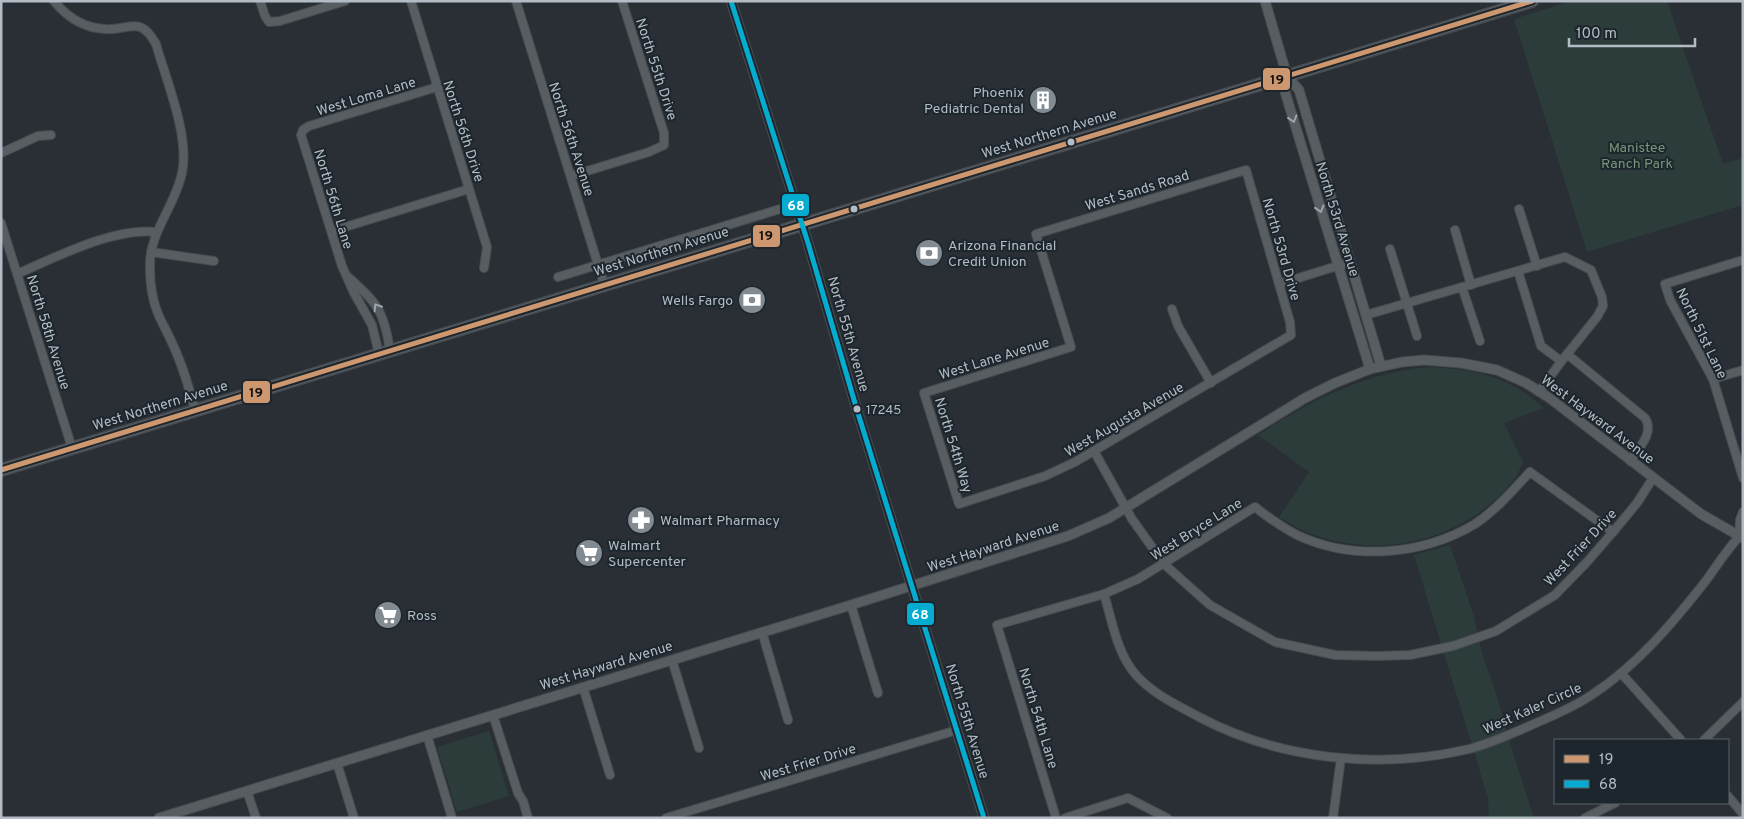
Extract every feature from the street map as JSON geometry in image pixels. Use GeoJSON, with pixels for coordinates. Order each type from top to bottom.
{"type":"FeatureCollection","features":[{"type":"Feature","properties":{"kind":"main road","name":"West Northern Avenue"},"geometry":{"type":"LineString","coordinates":[[1,470],[1532,1]]}},
{"type":"Feature","properties":{"kind":"street"},"geometry":{"type":"LineString","coordinates":[[54,1],[76,21],[91,27],[106,30],[130,25],[142,27],[151,35],[156,44],[183,135],[184,158],[182,174],[176,191],[156,232],[151,252],[150,270],[156,309],[173,345],[195,410]]}},
{"type":"Feature","properties":{"kind":"street"},"geometry":{"type":"LineString","coordinates":[[260,1],[265,16],[270,22],[280,21],[345,1]]}},
{"type":"Feature","properties":{"kind":"street","name":"North 56th Drive"},"geometry":{"type":"LineString","coordinates":[[411,1],[488,247],[484,268]]}},
{"type":"Feature","properties":{"kind":"street","name":"North 56th Avenue"},"geometry":{"type":"LineString","coordinates":[[516,1],[604,284]]}},
{"type":"Feature","properties":{"kind":"street","name":"North 55th Drive"},"geometry":{"type":"LineString","coordinates":[[571,176],[649,152],[664,145],[664,133],[622,1]]}},
{"type":"Feature","properties":{"kind":"street","name":"North 55th Avenue"},"geometry":{"type":"LineString","coordinates":[[731,1],[803,224],[984,818]]}},
{"type":"Feature","properties":{"kind":"street","name":"North 53rd Avenue"},"geometry":{"type":"LineString","coordinates":[[1265,1],[1287,76],[1285,92],[1370,370]]}},
{"type":"Feature","properties":{"kind":"street","name":"North 53rd Avenue"},"geometry":{"type":"LineString","coordinates":[[1287,76],[1298,88],[1381,366]]}},
{"type":"Feature","properties":{"kind":"street","name":"West Loma Lane"},"geometry":{"type":"LineString","coordinates":[[303,130],[309,126],[437,87]]}},
{"type":"Feature","properties":{"kind":"street","name":"North 56th Lane"},"geometry":{"type":"LineString","coordinates":[[303,130],[301,135],[346,274],[384,352]]}},
{"type":"Feature","properties":{"kind":"street"},"geometry":{"type":"LineString","coordinates":[[1,153],[38,136],[51,135]]}},
{"type":"Feature","properties":{"kind":"street"},"geometry":{"type":"LineString","coordinates":[[1306,162],[1320,158]]}},
{"type":"Feature","properties":{"kind":"street","name":"West Sands Road"},"geometry":{"type":"LineString","coordinates":[[1071,347],[1036,234],[1246,170]]}},
{"type":"Feature","properties":{"kind":"street","name":"North 53rd Drive"},"geometry":{"type":"LineString","coordinates":[[1246,170],[1290,322],[1291,334]]}},
{"type":"Feature","properties":{"kind":"street"},"geometry":{"type":"LineString","coordinates":[[332,231],[469,189]]}},
{"type":"Feature","properties":{"kind":"street","name":"West Northern Avenue"},"geometry":{"type":"LineString","coordinates":[[558,277],[780,209]]}},
{"type":"Feature","properties":{"kind":"street"},"geometry":{"type":"LineString","coordinates":[[1519,209],[1537,266]]}},
{"type":"Feature","properties":{"kind":"street","name":"North 58th Avenue"},"geometry":{"type":"LineString","coordinates":[[1,223],[72,448]]}},
{"type":"Feature","properties":{"kind":"street"},"geometry":{"type":"LineString","coordinates":[[17,274],[86,245],[143,230],[156,232]]}},
{"type":"Feature","properties":{"kind":"street"},"geometry":{"type":"LineString","coordinates":[[1455,230],[1471,285]]}},
{"type":"Feature","properties":{"kind":"street"},"geometry":{"type":"LineString","coordinates":[[1390,249],[1417,336]]}},
{"type":"Feature","properties":{"kind":"street"},"geometry":{"type":"LineString","coordinates":[[151,252],[214,261]]}},
{"type":"Feature","properties":{"kind":"street"},"geometry":{"type":"LineString","coordinates":[[1366,315],[1565,257],[1591,270],[1600,291],[1603,306],[1597,317],[1561,361],[1539,392]]}},
{"type":"Feature","properties":{"kind":"street","name":"North 51st Lane"},"geometry":{"type":"LineString","coordinates":[[1743,260],[1665,284],[1670,300],[1713,379],[1743,478]]}},
{"type":"Feature","properties":{"kind":"street"},"geometry":{"type":"LineString","coordinates":[[1279,284],[1350,262]]}},
{"type":"Feature","properties":{"kind":"street"},"geometry":{"type":"LineString","coordinates":[[1518,271],[1541,346],[1561,361]]}},
{"type":"Feature","properties":{"kind":"street","name":"North 56th Lane"},"geometry":{"type":"LineString","coordinates":[[346,274],[378,308],[387,331],[384,352]]}},
{"type":"Feature","properties":{"kind":"street"},"geometry":{"type":"LineString","coordinates":[[1462,287],[1480,342]]}},
{"type":"Feature","properties":{"kind":"street"},"geometry":{"type":"LineString","coordinates":[[1172,309],[1178,326],[1210,383]]}},
{"type":"Feature","properties":{"kind":"street","name":"West Augusta Avenue"},"geometry":{"type":"LineString","coordinates":[[959,504],[1045,476],[1075,462],[1291,334]]}},
{"type":"Feature","properties":{"kind":"street","name":"West Lane Avenue"},"geometry":{"type":"LineString","coordinates":[[924,393],[1071,347]]}},
{"type":"Feature","properties":{"kind":"street"},"geometry":{"type":"LineString","coordinates":[[1567,354],[1648,422],[1648,435],[1630,461]]}},
{"type":"Feature","properties":{"kind":"street","name":"West Hayward Avenue"},"geometry":{"type":"LineString","coordinates":[[159,818],[851,605],[1068,536],[1109,518],[1305,398],[1350,376],[1381,366],[1424,360],[1461,363],[1497,370],[1526,383],[1701,514],[1741,536]]}},
{"type":"Feature","properties":{"kind":"street"},"geometry":{"type":"LineString","coordinates":[[1713,379],[1743,370]]}},
{"type":"Feature","properties":{"kind":"street","name":"North 54th Way"},"geometry":{"type":"LineString","coordinates":[[924,393],[959,504]]}},
{"type":"Feature","properties":{"kind":"street","name":"West Frier Drive"},"geometry":{"type":"LineString","coordinates":[[1094,451],[1126,507],[1164,564],[1210,605],[1275,642],[1335,655],[1410,655],[1453,646],[1496,631],[1555,595],[1613,532],[1637,503],[1653,478]]}},
{"type":"Feature","properties":{"kind":"street","name":"West Bryce Lane"},"geometry":{"type":"LineString","coordinates":[[997,625],[1104,594],[1138,579],[1255,507],[1273,521],[1299,536],[1324,545],[1350,550],[1402,551],[1447,537],[1475,523],[1495,508],[1530,472],[1613,532]]}},
{"type":"Feature","properties":{"kind":"street"},"geometry":{"type":"LineString","coordinates":[[1741,536],[1740,520],[1743,512]]}},
{"type":"Feature","properties":{"kind":"street","name":"West Kaler Circle"},"geometry":{"type":"LineString","coordinates":[[1104,594],[1122,652],[1135,674],[1155,692],[1216,726],[1257,742],[1341,758],[1377,760],[1416,758],[1470,749],[1509,735],[1554,715],[1593,694],[1621,673],[1649,648],[1741,536]]}},
{"type":"Feature","properties":{"kind":"street"},"geometry":{"type":"LineString","coordinates":[[851,605],[878,693]]}},
{"type":"Feature","properties":{"kind":"street","name":"North 54th Lane"},"geometry":{"type":"LineString","coordinates":[[997,625],[1056,818]]}},
{"type":"Feature","properties":{"kind":"street"},"geometry":{"type":"LineString","coordinates":[[762,632],[788,720]]}},
{"type":"Feature","properties":{"kind":"street"},"geometry":{"type":"LineString","coordinates":[[672,660],[699,748]]}},
{"type":"Feature","properties":{"kind":"street"},"geometry":{"type":"LineString","coordinates":[[1621,673],[1680,739]]}},
{"type":"Feature","properties":{"kind":"street"},"geometry":{"type":"LineString","coordinates":[[583,687],[610,775]]}},
{"type":"Feature","properties":{"kind":"street"},"geometry":{"type":"LineString","coordinates":[[1705,739],[1743,702]]}},
{"type":"Feature","properties":{"kind":"street"},"geometry":{"type":"LineString","coordinates":[[493,715],[518,794],[523,801],[528,818]]}},
{"type":"Feature","properties":{"kind":"street","name":"West Frier Drive"},"geometry":{"type":"LineString","coordinates":[[666,818],[957,730]]}},
{"type":"Feature","properties":{"kind":"street"},"geometry":{"type":"LineString","coordinates":[[427,735],[452,818]]}},
{"type":"Feature","properties":{"kind":"street"},"geometry":{"type":"LineString","coordinates":[[1333,818],[1341,758]]}},
{"type":"Feature","properties":{"kind":"street"},"geometry":{"type":"LineString","coordinates":[[337,763],[354,818]]}},
{"type":"Feature","properties":{"kind":"street"},"geometry":{"type":"LineString","coordinates":[[247,790],[256,818]]}},
{"type":"Feature","properties":{"kind":"street"},"geometry":{"type":"LineString","coordinates":[[1729,797],[1743,814]]}},
{"type":"Feature","properties":{"kind":"street"},"geometry":{"type":"LineString","coordinates":[[1064,818],[1128,798],[1166,818]]}},
{"type":"Feature","properties":{"kind":"street"},"geometry":{"type":"LineString","coordinates":[[1585,818],[1613,804]]}},
{"type":"Feature","properties":{"kind":"green space","name":"Manistee Ranch Park"},"geometry":{"type":"Polygon","coordinates":[[[1571,1],[1667,1],[1723,164],[1743,158],[1743,205],[1587,252],[1514,19],[1571,1]]]}},
{"type":"Feature","properties":{"kind":"green space"},"geometry":{"type":"Polygon","coordinates":[[[1427,367],[1450,368],[1484,374],[1523,391],[1544,408],[1504,423],[1523,462],[1514,480],[1493,502],[1471,518],[1448,530],[1423,539],[1397,544],[1343,543],[1297,528],[1279,517],[1309,472],[1258,435],[1338,390],[1403,370],[1427,367]]]}},
{"type":"Feature","properties":{"kind":"green space"},"geometry":{"type":"Polygon","coordinates":[[[1450,545],[1474,617],[1482,653],[1534,818],[1489,818],[1488,798],[1414,555],[1450,545]]]}},
{"type":"Feature","properties":{"kind":"green space"},"geometry":{"type":"Polygon","coordinates":[[[489,731],[509,796],[457,812],[437,747],[489,731]]]}},
{"type":"Feature","properties":{"kind":"transit line","name":"68"},"geometry":{"type":"LineString","coordinates":[[731,1],[808,243],[857,410],[984,818]]}},
{"type":"Feature","properties":{"kind":"transit line","name":"19"},"geometry":{"type":"LineString","coordinates":[[1,470],[1532,1]]}},
{"type":"Feature","properties":{"kind":"place","name":"Phoenix Pediatric Dental"},"geometry":{"type":"Point","coordinates":[1043,100]}},
{"type":"Feature","properties":{"kind":"place","name":"Arizona Financial Credit Union"},"geometry":{"type":"Point","coordinates":[929,253]}},
{"type":"Feature","properties":{"kind":"place","name":"Wells Fargo"},"geometry":{"type":"Point","coordinates":[752,300]}},
{"type":"Feature","properties":{"kind":"place","name":"17245"},"geometry":{"type":"Point","coordinates":[857,409]}},
{"type":"Feature","properties":{"kind":"place","name":"Walmart Pharmacy"},"geometry":{"type":"Point","coordinates":[641,520]}},
{"type":"Feature","properties":{"kind":"place","name":"Walmart Supercenter"},"geometry":{"type":"Point","coordinates":[589,553]}},
{"type":"Feature","properties":{"kind":"place","name":"Ross"},"geometry":{"type":"Point","coordinates":[388,615]}}]}
